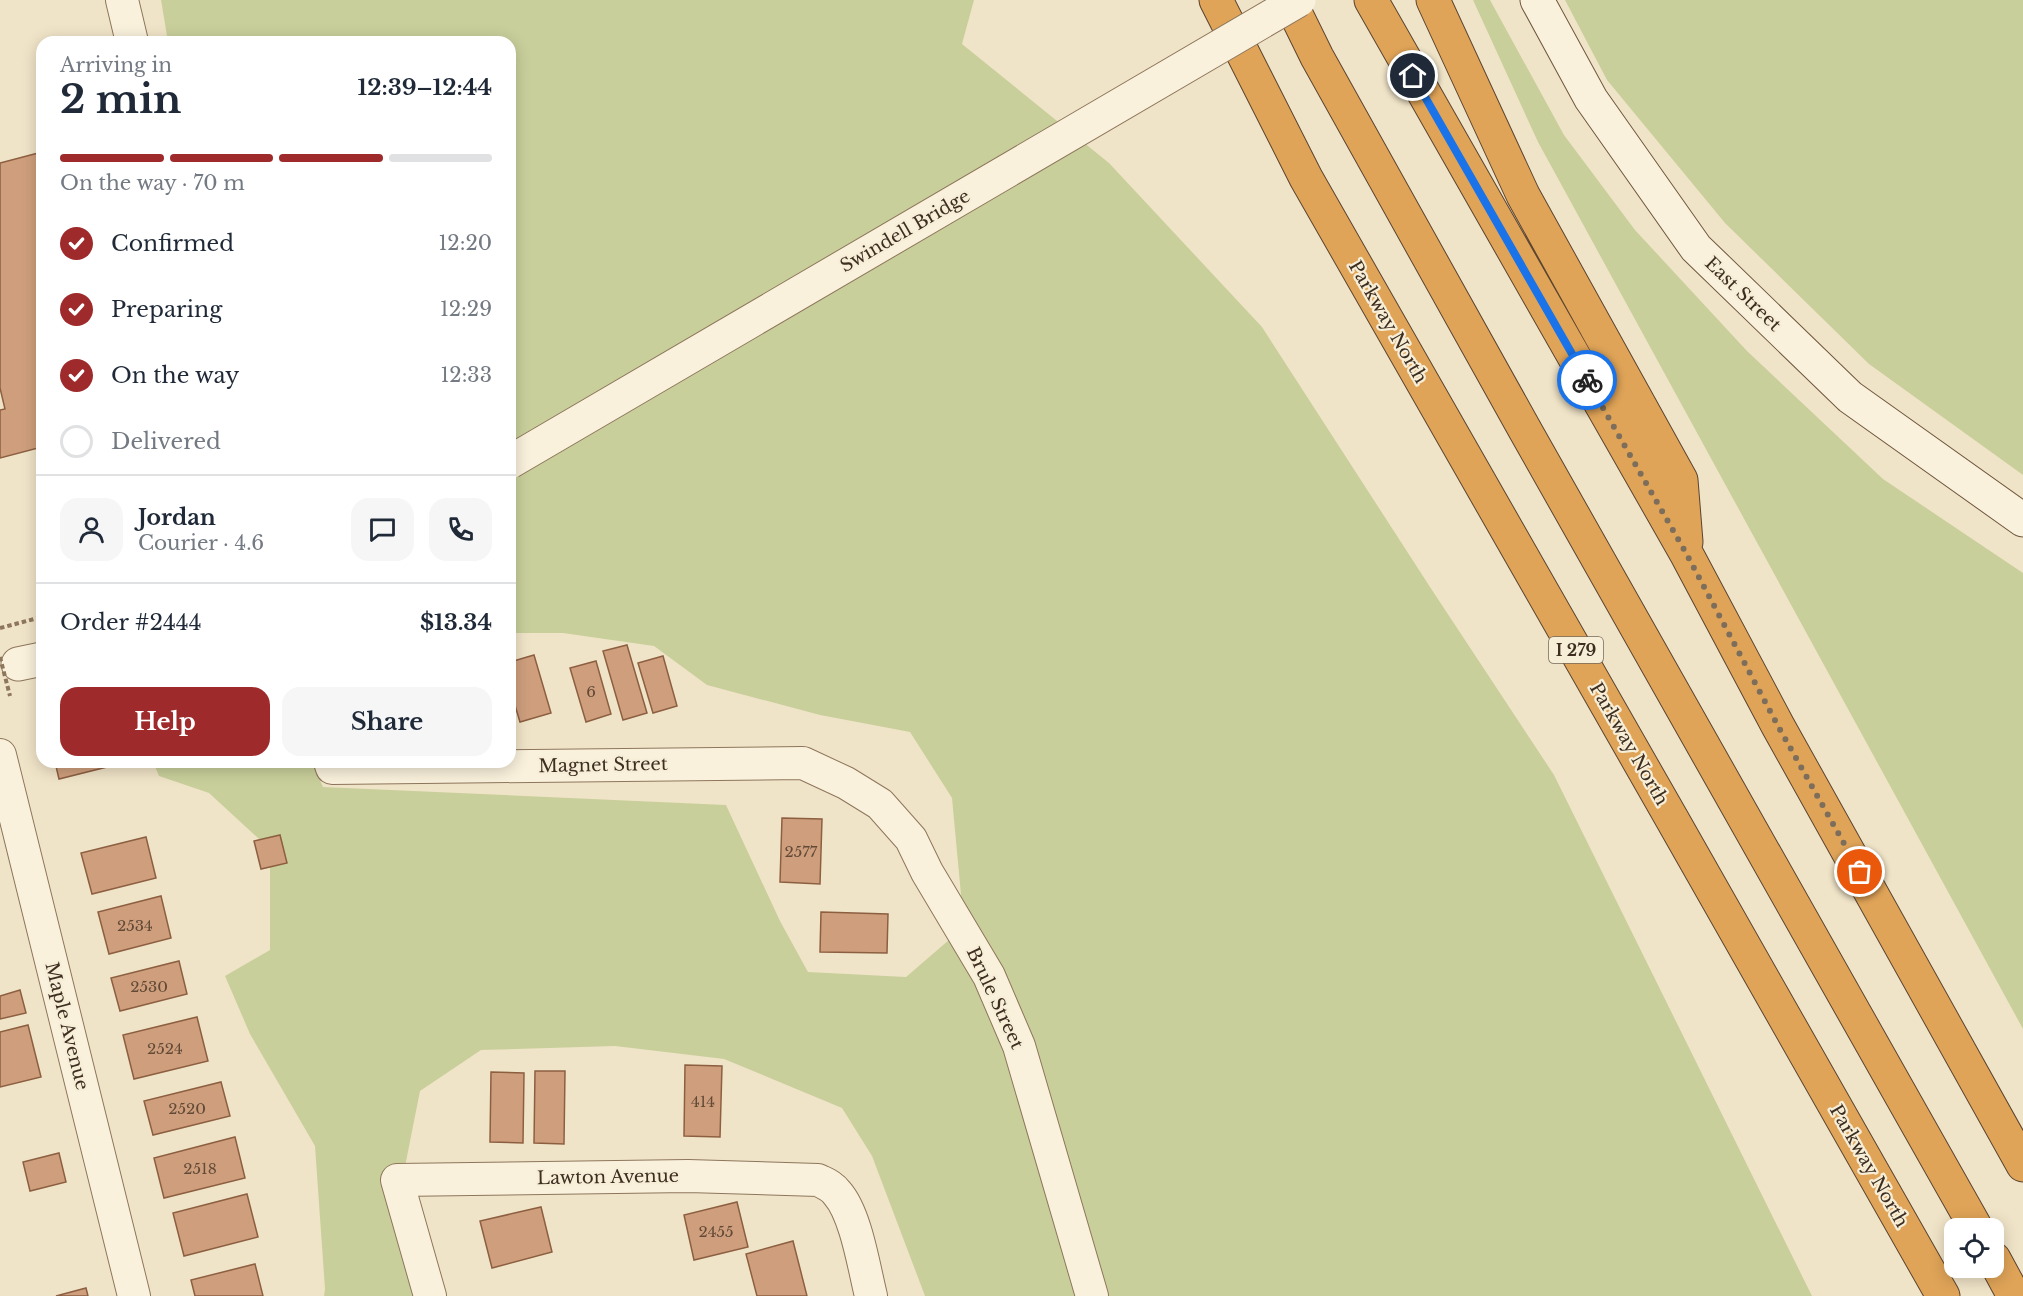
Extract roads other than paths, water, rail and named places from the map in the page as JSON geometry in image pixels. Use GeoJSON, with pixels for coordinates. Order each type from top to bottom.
{"type":"FeatureCollection","features":[{"type":"Feature","properties":{"kind":"highway","name":"Parkway North"},"geometry":{"type":"LineString","coordinates":[[1216,0],[1305,178],[1943,1296]]}},
{"type":"Feature","properties":{"kind":"highway"},"geometry":{"type":"LineString","coordinates":[[1288,0],[1317,57],[1519,420],[1970,1218]]}},
{"type":"Feature","properties":{"kind":"highway"},"geometry":{"type":"LineString","coordinates":[[1371,0],[1686,553],[1778,726],[2023,1165]]}},
{"type":"Feature","properties":{"kind":"highway"},"geometry":{"type":"LineString","coordinates":[[1433,0],[1523,195],[1681,480],[1686,553]]}},
{"type":"Feature","properties":{"kind":"highway"},"geometry":{"type":"LineString","coordinates":[[2004,1278],[2014,1296]]}},
{"type":"Feature","properties":{"kind":"street"},"geometry":{"type":"LineString","coordinates":[[123,0],[131,36]]}},
{"type":"Feature","properties":{"kind":"street","name":"Swindell Bridge"},"geometry":{"type":"LineString","coordinates":[[516,458],[1299,0]]}},
{"type":"Feature","properties":{"kind":"street","name":"East Street"},"geometry":{"type":"LineString","coordinates":[[1537,0],[1591,99],[1696,248],[1850,397],[2023,520]]}},
{"type":"Feature","properties":{"kind":"street","name":"Maple Avenue"},"geometry":{"type":"LineString","coordinates":[[0,755],[134,1296]]}},
{"type":"Feature","properties":{"kind":"street","name":"Magnet Street"},"geometry":{"type":"LineString","coordinates":[[516,764],[803,763]]}},
{"type":"Feature","properties":{"kind":"street","name":"Brule Street"},"geometry":{"type":"LineString","coordinates":[[803,763],[846,783],[880,804],[911,839],[927,872],[989,976],[1019,1046],[1092,1296]]}},
{"type":"Feature","properties":{"kind":"street","name":"Lawton Avenue"},"geometry":{"type":"LineString","coordinates":[[430,1296],[397,1180],[688,1176],[818,1180],[829,1185],[848,1209],[871,1296]]}}]}
